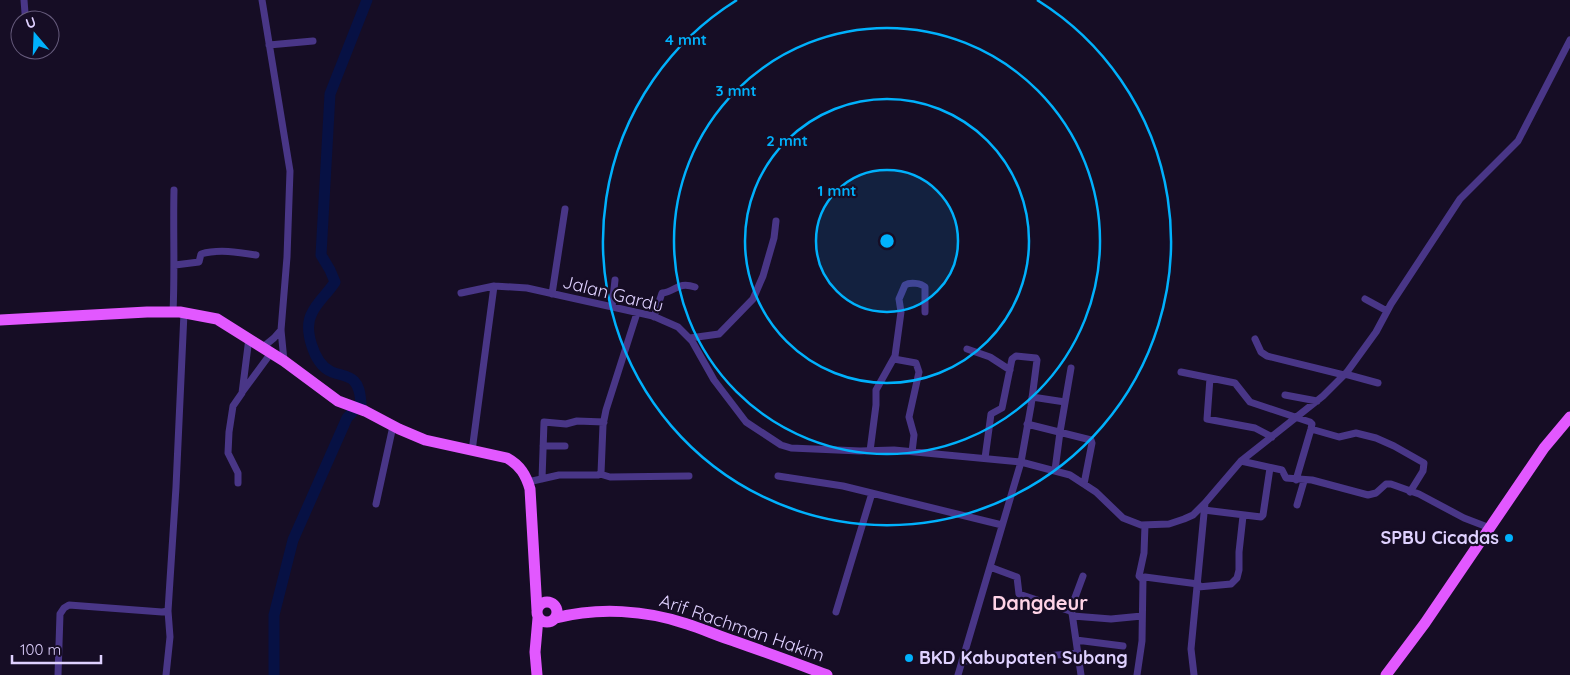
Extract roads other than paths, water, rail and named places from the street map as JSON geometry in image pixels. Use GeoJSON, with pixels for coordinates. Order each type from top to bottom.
{"type":"FeatureCollection","features":[{"type":"Feature","properties":{"kind":"main road"},"geometry":{"type":"LineString","coordinates":[[0,320],[118,312],[178,312],[217,319],[284,361],[338,401],[365,411],[424,440],[507,458],[514,462],[522,471],[528,482],[536,590],[544,622],[554,615]]}},
{"type":"Feature","properties":{"kind":"main road"},"geometry":{"type":"LineString","coordinates":[[1386,675],[1425,623],[1544,448],[1570,417]]}},
{"type":"Feature","properties":{"kind":"main road"},"geometry":{"type":"LineString","coordinates":[[537,675],[536,639],[540,610],[551,603],[554,615]]}},
{"type":"Feature","properties":{"kind":"main road","name":"Arif Rachman Hakim"},"geometry":{"type":"LineString","coordinates":[[554,615],[618,611],[658,616],[686,623],[827,675]]}},
{"type":"Feature","properties":{"kind":"main road"},"geometry":{"type":"LineString","coordinates":[[536,639],[554,615]]}},
{"type":"Feature","properties":{"kind":"street"},"geometry":{"type":"LineString","coordinates":[[262,0],[291,179],[281,330],[284,361]]}},
{"type":"Feature","properties":{"kind":"street"},"geometry":{"type":"LineString","coordinates":[[269,45],[313,40]]}},
{"type":"Feature","properties":{"kind":"street"},"geometry":{"type":"LineString","coordinates":[[1137,675],[1142,644],[1142,579],[1139,576],[1144,553],[1146,525],[1169,524],[1193,515],[1204,507],[1241,461],[1317,401],[1344,375],[1376,332],[1422,256],[1460,199],[1518,141],[1570,40]]}},
{"type":"Feature","properties":{"kind":"street"},"geometry":{"type":"LineString","coordinates":[[166,675],[170,636],[168,611],[176,487],[178,312],[173,248],[174,190]]}},
{"type":"Feature","properties":{"kind":"street"},"geometry":{"type":"LineString","coordinates":[[552,294],[565,209]]}},
{"type":"Feature","properties":{"kind":"street"},"geometry":{"type":"LineString","coordinates":[[690,338],[719,334],[753,299],[763,276],[774,238],[776,221]]}},
{"type":"Feature","properties":{"kind":"street"},"geometry":{"type":"LineString","coordinates":[[175,265],[199,262],[201,254],[210,252],[236,252],[256,255]]}},
{"type":"Feature","properties":{"kind":"street"},"geometry":{"type":"LineString","coordinates":[[612,307],[615,280]]}},
{"type":"Feature","properties":{"kind":"street"},"geometry":{"type":"LineString","coordinates":[[870,451],[876,390],[894,359],[901,312],[900,297],[904,285],[908,283],[926,287],[924,312]]}},
{"type":"Feature","properties":{"kind":"street"},"geometry":{"type":"LineString","coordinates":[[654,317],[662,293],[669,293],[678,286],[686,285],[695,288]]}},
{"type":"Feature","properties":{"kind":"street"},"geometry":{"type":"LineString","coordinates":[[472,451],[494,286]]}},
{"type":"Feature","properties":{"kind":"street","name":"Jalan Gardu"},"geometry":{"type":"LineString","coordinates":[[462,294],[494,286],[527,288],[654,317],[678,327],[690,338],[714,380],[751,426],[786,447],[870,451],[894,450],[984,458],[1019,466],[1055,470],[1070,475],[1096,492],[1123,518],[1146,525]]}},
{"type":"Feature","properties":{"kind":"street"},"geometry":{"type":"LineString","coordinates":[[1365,299],[1388,312]]}},
{"type":"Feature","properties":{"kind":"street"},"geometry":{"type":"LineString","coordinates":[[600,474],[602,470],[604,422],[637,313]]}},
{"type":"Feature","properties":{"kind":"street"},"geometry":{"type":"LineString","coordinates":[[238,483],[238,473],[228,450],[232,406],[242,393],[274,338],[281,330]]}},
{"type":"Feature","properties":{"kind":"street"},"geometry":{"type":"LineString","coordinates":[[242,393],[249,338]]}},
{"type":"Feature","properties":{"kind":"street"},"geometry":{"type":"LineString","coordinates":[[1255,339],[1264,354],[1378,384]]}},
{"type":"Feature","properties":{"kind":"street"},"geometry":{"type":"LineString","coordinates":[[967,349],[990,357],[1010,370]]}},
{"type":"Feature","properties":{"kind":"street"},"geometry":{"type":"LineString","coordinates":[[958,675],[1019,466],[1032,397],[1036,359],[1014,357],[1002,408],[991,414],[984,458]]}},
{"type":"Feature","properties":{"kind":"street"},"geometry":{"type":"LineString","coordinates":[[894,359],[916,363],[919,369],[909,417],[914,434],[912,452]]}},
{"type":"Feature","properties":{"kind":"street"},"geometry":{"type":"LineString","coordinates":[[1055,470],[1071,368]]}},
{"type":"Feature","properties":{"kind":"street"},"geometry":{"type":"LineString","coordinates":[[1181,372],[1235,383],[1250,402],[1297,416],[1310,422],[1311,429],[1300,480],[1297,505]]}},
{"type":"Feature","properties":{"kind":"street"},"geometry":{"type":"LineString","coordinates":[[1210,378],[1207,419],[1255,428],[1272,437]]}},
{"type":"Feature","properties":{"kind":"street"},"geometry":{"type":"LineString","coordinates":[[1284,395],[1317,401]]}},
{"type":"Feature","properties":{"kind":"street"},"geometry":{"type":"LineString","coordinates":[[1032,397],[1065,402]]}},
{"type":"Feature","properties":{"kind":"street"},"geometry":{"type":"LineString","coordinates":[[542,479],[543,424],[545,422],[566,424],[604,422]]}},
{"type":"Feature","properties":{"kind":"street"},"geometry":{"type":"LineString","coordinates":[[1027,424],[1092,441],[1084,484]]}},
{"type":"Feature","properties":{"kind":"street"},"geometry":{"type":"LineString","coordinates":[[376,504],[393,426]]}},
{"type":"Feature","properties":{"kind":"street"},"geometry":{"type":"LineString","coordinates":[[1311,429],[1339,437],[1356,433],[1376,438],[1394,446],[1424,464],[1423,471],[1410,492]]}},
{"type":"Feature","properties":{"kind":"street"},"geometry":{"type":"LineString","coordinates":[[542,446],[565,446]]}},
{"type":"Feature","properties":{"kind":"street"},"geometry":{"type":"LineString","coordinates":[[1241,461],[1282,470],[1286,478],[1312,480],[1368,495],[1376,493],[1388,484],[1419,494],[1459,516],[1490,528]]}},
{"type":"Feature","properties":{"kind":"street"},"geometry":{"type":"LineString","coordinates":[[1204,507],[1244,516],[1259,517],[1263,515],[1270,468]]}},
{"type":"Feature","properties":{"kind":"street"},"geometry":{"type":"LineString","coordinates":[[528,482],[560,476],[600,474],[610,477],[689,476]]}},
{"type":"Feature","properties":{"kind":"street"},"geometry":{"type":"LineString","coordinates":[[778,476],[837,485],[1002,525]]}},
{"type":"Feature","properties":{"kind":"street"},"geometry":{"type":"LineString","coordinates":[[836,612],[872,493]]}},
{"type":"Feature","properties":{"kind":"street"},"geometry":{"type":"LineString","coordinates":[[1194,675],[1191,649],[1204,507]]}},
{"type":"Feature","properties":{"kind":"street"},"geometry":{"type":"LineString","coordinates":[[1142,579],[1146,576],[1198,586],[1231,584],[1237,578],[1239,570],[1239,552],[1244,516]]}},
{"type":"Feature","properties":{"kind":"street"},"geometry":{"type":"LineString","coordinates":[[990,567],[1017,577],[1019,594],[1071,614],[1111,620],[1142,616]]}},
{"type":"Feature","properties":{"kind":"street"},"geometry":{"type":"LineString","coordinates":[[1081,675],[1071,614],[1083,576]]}},
{"type":"Feature","properties":{"kind":"street"},"geometry":{"type":"LineString","coordinates":[[58,675],[60,614],[69,605],[168,611]]}},
{"type":"Feature","properties":{"kind":"street"},"geometry":{"type":"LineString","coordinates":[[1076,640],[1123,646]]}},
{"type":"Feature","properties":{"kind":"street"},"geometry":{"type":"LineString","coordinates":[[962,661],[1015,659],[1078,653]]}},
{"type":"Feature","properties":{"kind":"waterway"},"geometry":{"type":"LineString","coordinates":[[274,675],[274,615],[293,540],[347,418],[361,403],[359,388],[356,383],[349,377],[330,371],[319,361],[312,345],[309,328],[314,309],[335,282],[321,255],[330,94],[367,0]]}},
{"type":"Feature","properties":{"kind":"place","name":"SPBU Cicadas"},"geometry":{"type":"Point","coordinates":[1509,538]}},
{"type":"Feature","properties":{"kind":"place","name":"BKD Kabupaten Subang"},"geometry":{"type":"Point","coordinates":[909,658]}},
{"type":"Feature","properties":{"kind":"district","name":"Dangdeur"},"geometry":{"type":"Point","coordinates":[1040,603]}}]}
